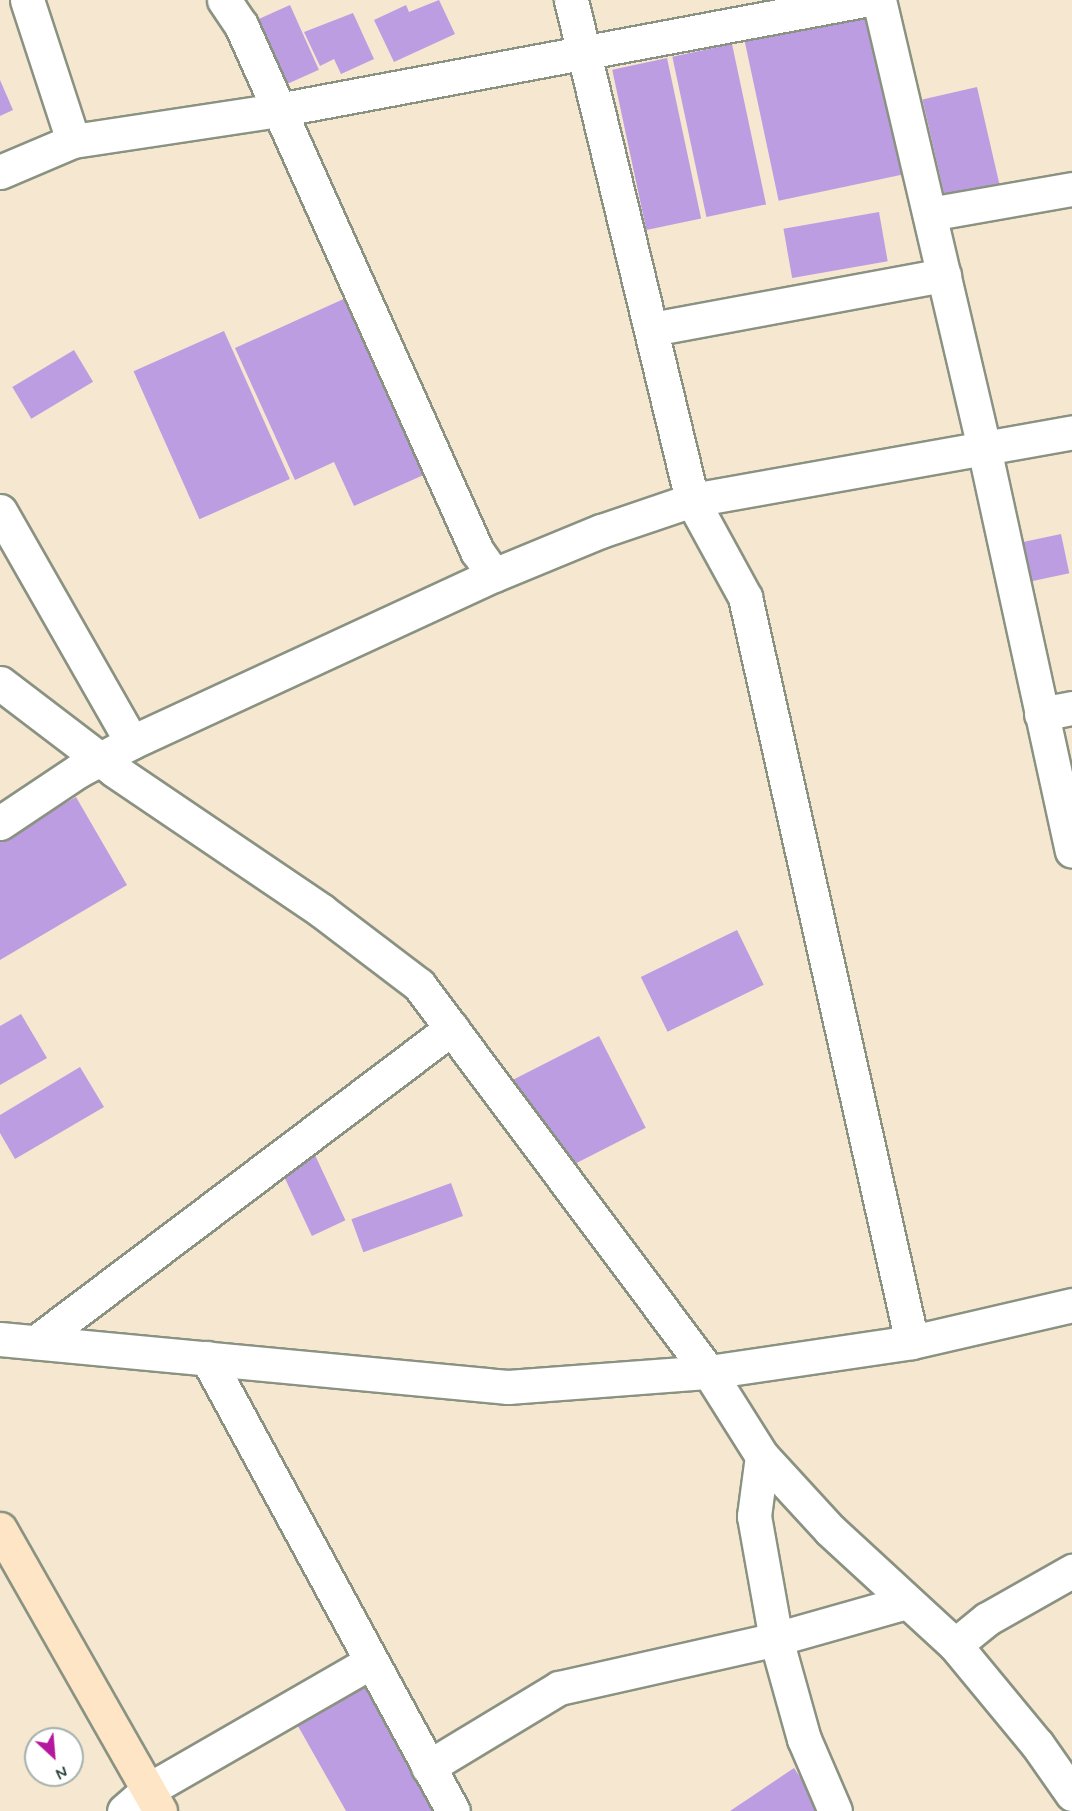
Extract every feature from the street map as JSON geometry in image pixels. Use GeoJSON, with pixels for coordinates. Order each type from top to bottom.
{"type":"FeatureCollection","features":[{"type":"Feature","properties":{"kind":"street"},"geometry":{"type":"LineString","coordinates":[[27,0],[73,141]]}},
{"type":"Feature","properties":{"kind":"street"},"geometry":{"type":"LineString","coordinates":[[224,0],[241,25],[414,417],[477,551],[494,575]]}},
{"type":"Feature","properties":{"kind":"street"},"geometry":{"type":"LineString","coordinates":[[571,0],[692,500],[745,597],[912,1342]]}},
{"type":"Feature","properties":{"kind":"street"},"geometry":{"type":"LineString","coordinates":[[0,172],[73,141],[278,110],[864,0]]}},
{"type":"Feature","properties":{"kind":"street"},"geometry":{"type":"LineString","coordinates":[[879,0],[984,448],[1057,711],[1072,851]]}},
{"type":"Feature","properties":{"kind":"street"},"geometry":{"type":"LineString","coordinates":[[930,214],[1072,189]]}},
{"type":"Feature","properties":{"kind":"street"},"geometry":{"type":"LineString","coordinates":[[652,330],[944,275]]}},
{"type":"Feature","properties":{"kind":"street"},"geometry":{"type":"LineString","coordinates":[[0,823],[99,759],[132,742],[494,575],[692,500],[1072,432]]}},
{"type":"Feature","properties":{"kind":"street"},"geometry":{"type":"LineString","coordinates":[[0,511],[132,742]]}},
{"type":"Feature","properties":{"kind":"street"},"geometry":{"type":"LineString","coordinates":[[0,683],[99,759],[322,911],[419,985],[709,1372],[762,1456],[830,1530],[955,1645],[1037,1744],[1072,1794]]}},
{"type":"Feature","properties":{"kind":"street"},"geometry":{"type":"LineString","coordinates":[[36,1342],[452,1028]]}},
{"type":"Feature","properties":{"kind":"street"},"geometry":{"type":"LineString","coordinates":[[0,1339],[508,1387],[709,1372],[912,1342],[1072,1305]]}},
{"type":"Feature","properties":{"kind":"street"},"geometry":{"type":"LineString","coordinates":[[207,1358],[453,1811]]}},
{"type":"Feature","properties":{"kind":"street"},"geometry":{"type":"LineString","coordinates":[[762,1456],[754,1516],[776,1638],[804,1739],[835,1811]]}},
{"type":"Feature","properties":{"kind":"street"},"geometry":{"type":"LineString","coordinates":[[0,1529],[154,1800]]}},
{"type":"Feature","properties":{"kind":"street"},"geometry":{"type":"LineString","coordinates":[[955,1645],[987,1619],[1072,1571]]}},
{"type":"Feature","properties":{"kind":"street"},"geometry":{"type":"LineString","coordinates":[[428,1767],[559,1688],[776,1638],[907,1602]]}},
{"type":"Feature","properties":{"kind":"street"},"geometry":{"type":"LineString","coordinates":[[124,1811],[154,1800],[371,1662]]}},
{"type":"Feature","properties":{"kind":"building"},"geometry":{"type":"Polygon","coordinates":[[[439,0],[455,34],[394,62],[374,20],[406,5],[409,12],[439,0]]]}},
{"type":"Feature","properties":{"kind":"building"},"geometry":{"type":"Polygon","coordinates":[[[290,5],[319,70],[286,85],[257,20],[290,5]]]}},
{"type":"Feature","properties":{"kind":"building"},"geometry":{"type":"Polygon","coordinates":[[[353,13],[374,59],[341,74],[334,59],[320,66],[304,32],[353,13]]]}},
{"type":"Feature","properties":{"kind":"building"},"geometry":{"type":"Polygon","coordinates":[[[869,15],[903,174],[779,201],[745,41],[869,15]]]}},
{"type":"Feature","properties":{"kind":"building"},"geometry":{"type":"Polygon","coordinates":[[[732,44],[766,204],[706,217],[672,57],[732,44]]]}},
{"type":"Feature","properties":{"kind":"building"},"geometry":{"type":"Polygon","coordinates":[[[667,58],[701,218],[646,230],[612,70],[667,58]]]}},
{"type":"Feature","properties":{"kind":"building"},"geometry":{"type":"Polygon","coordinates":[[[0,80],[13,110],[0,116],[0,80]]]}},
{"type":"Feature","properties":{"kind":"building"},"geometry":{"type":"Polygon","coordinates":[[[977,87],[999,184],[945,197],[922,100],[977,87]]]}},
{"type":"Feature","properties":{"kind":"building"},"geometry":{"type":"Polygon","coordinates":[[[879,212],[888,261],[792,278],[783,229],[879,212]]]}},
{"type":"Feature","properties":{"kind":"building"},"geometry":{"type":"Polygon","coordinates":[[[348,297],[428,473],[354,506],[334,462],[295,480],[235,348],[348,297]]]}},
{"type":"Feature","properties":{"kind":"building"},"geometry":{"type":"Polygon","coordinates":[[[224,331],[290,479],[199,519],[134,371],[224,331]]]}},
{"type":"Feature","properties":{"kind":"building"},"geometry":{"type":"Polygon","coordinates":[[[74,350],[93,382],[31,419],[12,387],[74,350]]]}},
{"type":"Feature","properties":{"kind":"building"},"geometry":{"type":"Polygon","coordinates":[[[1061,534],[1069,573],[1017,584],[1009,545],[1061,534]]]}},
{"type":"Feature","properties":{"kind":"building"},"geometry":{"type":"Polygon","coordinates":[[[76,797],[127,885],[0,960],[0,841],[76,797]]]}},
{"type":"Feature","properties":{"kind":"building"},"geometry":{"type":"Polygon","coordinates":[[[737,930],[764,985],[668,1032],[641,977],[737,930]]]}},
{"type":"Feature","properties":{"kind":"building"},"geometry":{"type":"Polygon","coordinates":[[[21,1014],[47,1058],[0,1085],[0,1026],[21,1014]]]}},
{"type":"Feature","properties":{"kind":"building"},"geometry":{"type":"Polygon","coordinates":[[[599,1036],[646,1128],[559,1172],[513,1080],[599,1036]]]}},
{"type":"Feature","properties":{"kind":"building"},"geometry":{"type":"Polygon","coordinates":[[[80,1067],[104,1107],[15,1159],[0,1133],[0,1115],[80,1067]]]}},
{"type":"Feature","properties":{"kind":"building"},"geometry":{"type":"Polygon","coordinates":[[[315,1155],[345,1220],[312,1236],[281,1171],[315,1155]]]}},
{"type":"Feature","properties":{"kind":"building"},"geometry":{"type":"Polygon","coordinates":[[[451,1183],[463,1216],[363,1252],[351,1219],[451,1183]]]}},
{"type":"Feature","properties":{"kind":"building"},"geometry":{"type":"Polygon","coordinates":[[[368,1678],[443,1811],[346,1811],[294,1719],[368,1678]]]}},
{"type":"Feature","properties":{"kind":"building"},"geometry":{"type":"Polygon","coordinates":[[[794,1768],[820,1807],[815,1811],[730,1811],[794,1768]]]}}]}
